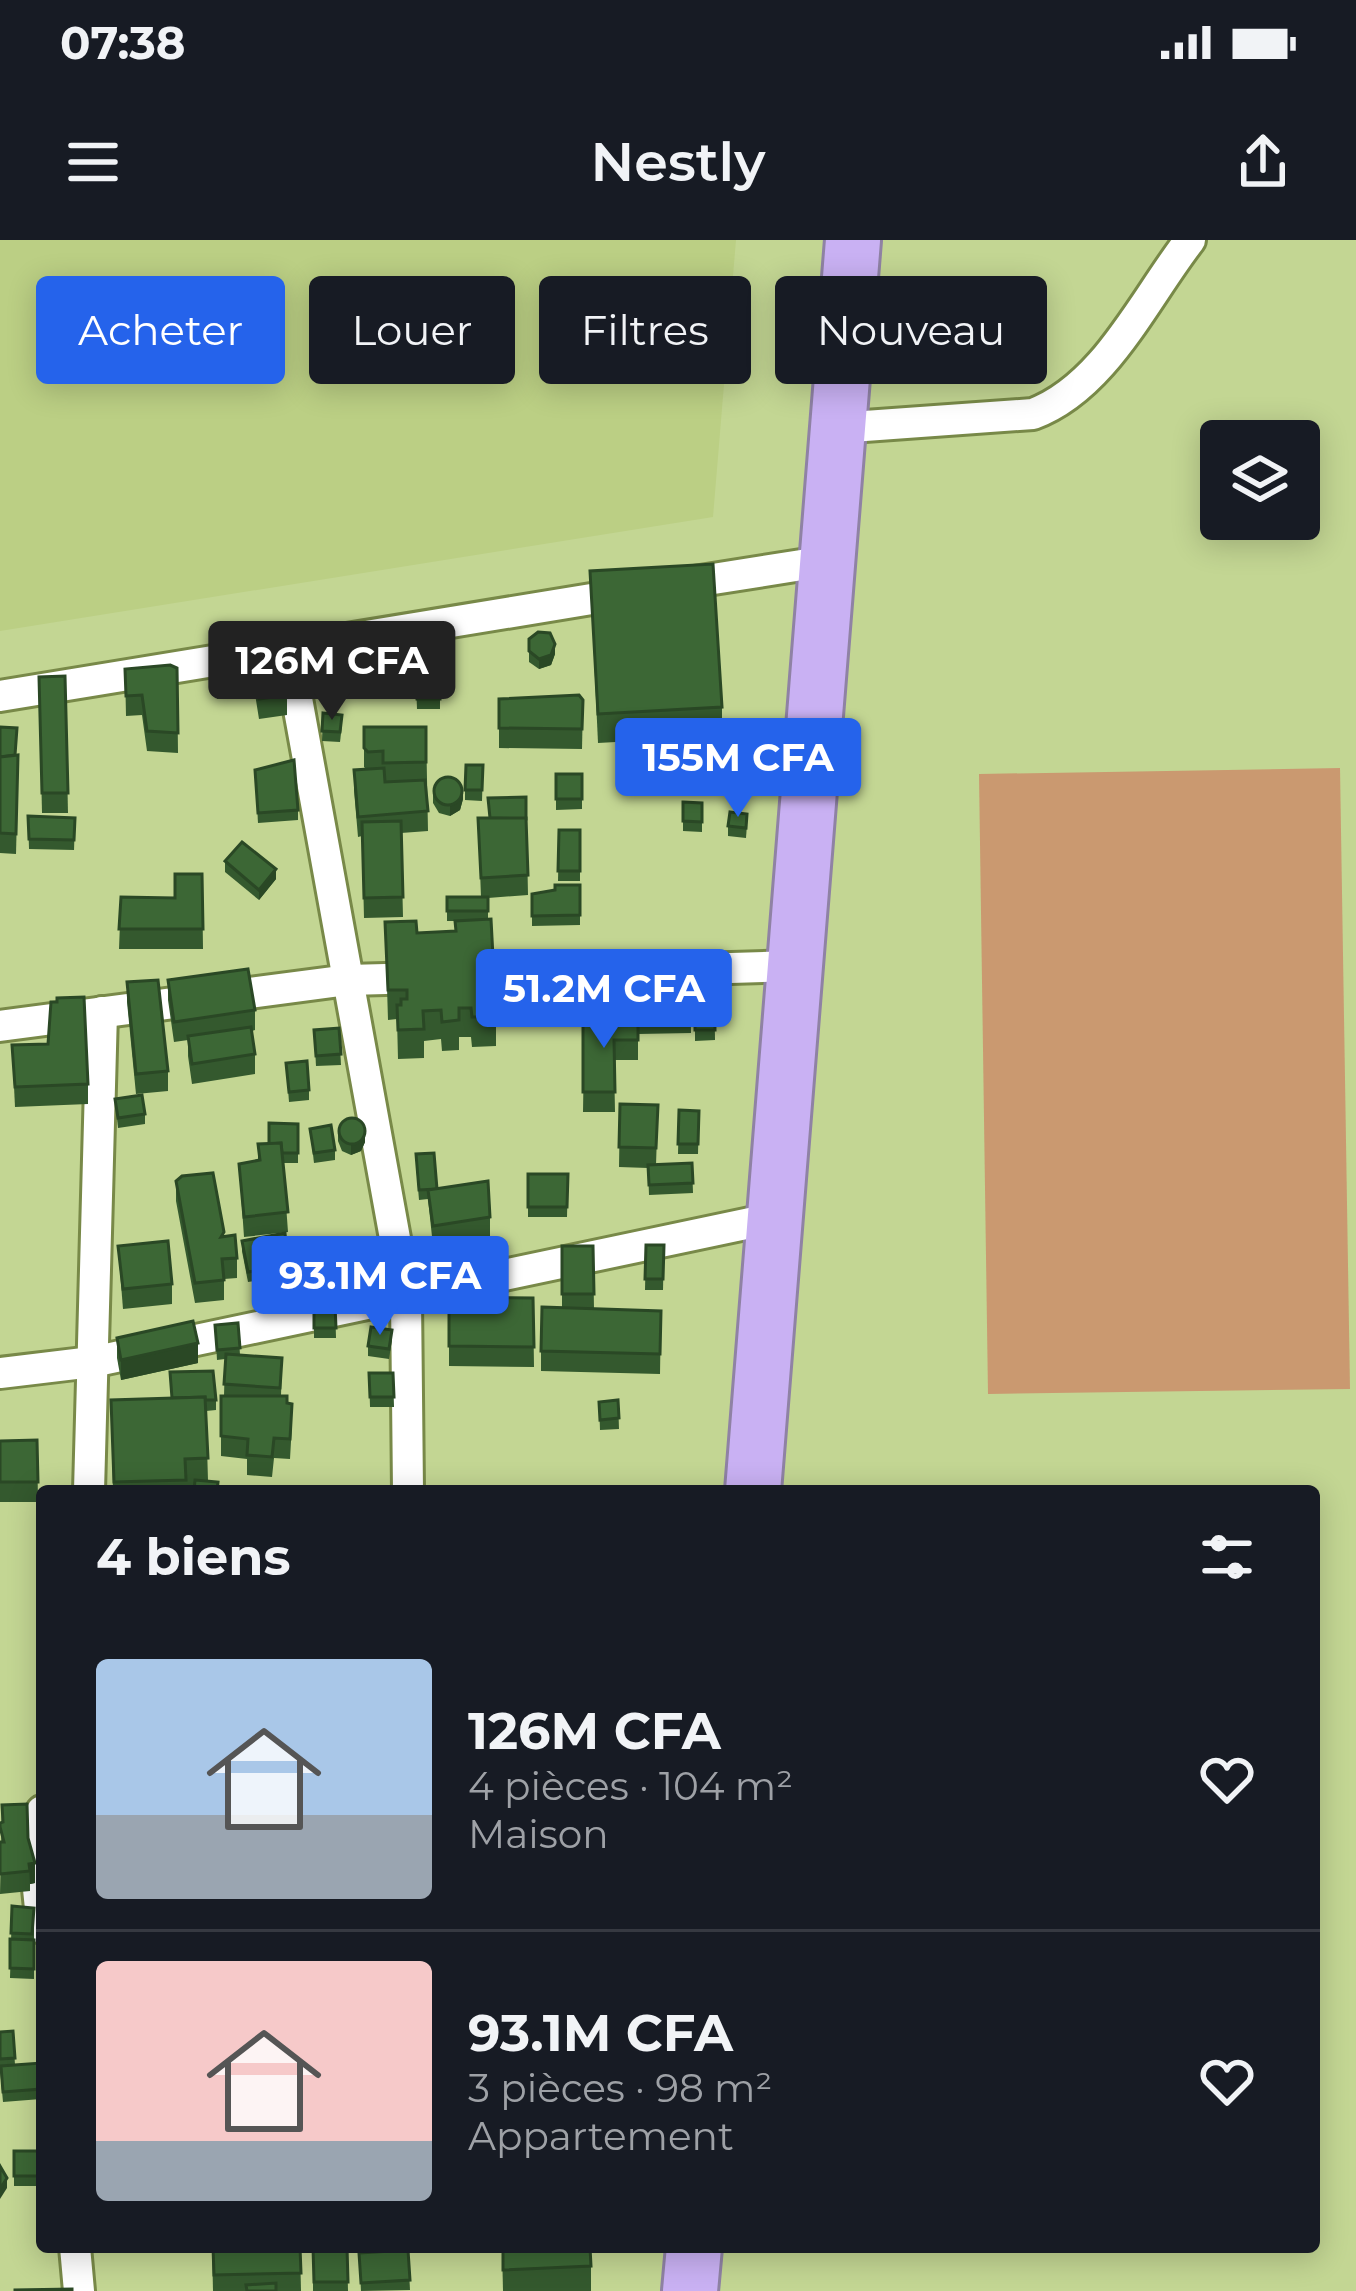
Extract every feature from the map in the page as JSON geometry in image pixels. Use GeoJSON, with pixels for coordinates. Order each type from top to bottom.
{"type":"FeatureCollection","features":[{"type":"Feature","properties":{"kind":"highway"},"geometry":{"type":"LineString","coordinates":[[753,1485],[853,240]]}},
{"type":"Feature","properties":{"kind":"highway"},"geometry":{"type":"LineString","coordinates":[[690,2291],[693,2253]]}},
{"type":"Feature","properties":{"kind":"street"},"geometry":{"type":"LineString","coordinates":[[837,428],[1033,414],[1057,405],[1098,368],[1190,240]]}},
{"type":"Feature","properties":{"kind":"street"},"geometry":{"type":"LineString","coordinates":[[0,696],[827,561]]}},
{"type":"Feature","properties":{"kind":"street"},"geometry":{"type":"LineString","coordinates":[[288,649],[406,1299],[408,1485]]}},
{"type":"Feature","properties":{"kind":"street"},"geometry":{"type":"LineString","coordinates":[[0,1026],[348,980],[794,966]]}},
{"type":"Feature","properties":{"kind":"street"},"geometry":{"type":"LineString","coordinates":[[88,1485],[102,1012]]}},
{"type":"Feature","properties":{"kind":"street"},"geometry":{"type":"LineString","coordinates":[[0,1373],[92,1362],[775,1218]]}},
{"type":"Feature","properties":{"kind":"street"},"geometry":{"type":"LineString","coordinates":[[0,1834],[36,1821]]}},
{"type":"Feature","properties":{"kind":"street"},"geometry":{"type":"LineString","coordinates":[[76,2253],[79,2291]]}},
{"type":"Feature","properties":{"kind":"shaded area"},"geometry":{"type":"Polygon","coordinates":[[[0,240],[736,240],[733,276],[539,276],[539,384],[724,384],[713,517],[0,631],[0,240]]]}},
{"type":"Feature","properties":{"kind":"shaded area"},"geometry":{"type":"Polygon","coordinates":[[[1340,768],[1350,1389],[988,1394],[979,774],[1340,768]]]}},
{"type":"Feature","properties":{"kind":"building"},"geometry":{"type":"Polygon","coordinates":[[[713,564],[722,707],[598,714],[590,571],[713,564]]]}},
{"type":"Feature","properties":{"kind":"building"},"geometry":{"type":"Polygon","coordinates":[[[538,632],[550,633],[555,644],[551,655],[539,659],[529,651],[529,639],[538,632]]]}},
{"type":"Feature","properties":{"kind":"building"},"geometry":{"type":"Polygon","coordinates":[[[375,636],[402,636],[397,673],[376,673],[375,636]]]}},
{"type":"Feature","properties":{"kind":"building"},"geometry":{"type":"Polygon","coordinates":[[[356,641],[371,641],[371,676],[356,676],[356,641]]]}},
{"type":"Feature","properties":{"kind":"building"},"geometry":{"type":"Polygon","coordinates":[[[279,645],[287,695],[259,699],[255,674],[217,680],[214,657],[279,645]]]}},
{"type":"Feature","properties":{"kind":"building"},"geometry":{"type":"Polygon","coordinates":[[[177,668],[178,733],[147,731],[142,695],[126,696],[125,669],[177,668]]]}},
{"type":"Feature","properties":{"kind":"building"},"geometry":{"type":"Polygon","coordinates":[[[65,676],[68,793],[42,793],[39,677],[65,676]]]}},
{"type":"Feature","properties":{"kind":"building"},"geometry":{"type":"Polygon","coordinates":[[[416,683],[440,683],[440,699],[417,699],[416,683]]]}},
{"type":"Feature","properties":{"kind":"building"},"geometry":{"type":"Polygon","coordinates":[[[579,695],[582,729],[499,728],[499,699],[579,695]]]}},
{"type":"Feature","properties":{"kind":"building"},"geometry":{"type":"Polygon","coordinates":[[[323,713],[342,715],[340,732],[322,731],[323,713]]]}},
{"type":"Feature","properties":{"kind":"building"},"geometry":{"type":"Polygon","coordinates":[[[0,727],[17,728],[15,755],[0,757],[0,727]]]}},
{"type":"Feature","properties":{"kind":"building"},"geometry":{"type":"Polygon","coordinates":[[[364,727],[426,727],[426,762],[383,763],[383,751],[364,748],[364,727]]]}},
{"type":"Feature","properties":{"kind":"building"},"geometry":{"type":"Polygon","coordinates":[[[18,755],[16,834],[0,833],[0,757],[18,755]]]}},
{"type":"Feature","properties":{"kind":"building"},"geometry":{"type":"Polygon","coordinates":[[[294,760],[298,810],[258,813],[255,770],[294,760]]]}},
{"type":"Feature","properties":{"kind":"building"},"geometry":{"type":"Polygon","coordinates":[[[466,765],[483,765],[482,790],[465,790],[466,765]]]}},
{"type":"Feature","properties":{"kind":"building"},"geometry":{"type":"Polygon","coordinates":[[[384,768],[385,782],[425,780],[428,811],[358,817],[354,770],[384,768]]]}},
{"type":"Feature","properties":{"kind":"building"},"geometry":{"type":"Polygon","coordinates":[[[556,774],[582,774],[582,799],[556,799],[556,774]]]}},
{"type":"Feature","properties":{"kind":"building"},"geometry":{"type":"Polygon","coordinates":[[[448,777],[458,781],[462,791],[458,801],[448,805],[438,801],[434,791],[438,781],[448,777]]]}},
{"type":"Feature","properties":{"kind":"building"},"geometry":{"type":"Polygon","coordinates":[[[526,797],[526,819],[490,818],[488,798],[526,797]]]}},
{"type":"Feature","properties":{"kind":"building"},"geometry":{"type":"Polygon","coordinates":[[[683,802],[702,803],[702,822],[683,821],[683,802]]]}},
{"type":"Feature","properties":{"kind":"building"},"geometry":{"type":"Polygon","coordinates":[[[730,812],[747,814],[746,828],[728,826],[730,812]]]}},
{"type":"Feature","properties":{"kind":"building"},"geometry":{"type":"Polygon","coordinates":[[[28,816],[75,818],[74,840],[29,839],[28,816]]]}},
{"type":"Feature","properties":{"kind":"building"},"geometry":{"type":"Polygon","coordinates":[[[478,818],[526,818],[528,875],[481,878],[478,818]]]}},
{"type":"Feature","properties":{"kind":"building"},"geometry":{"type":"Polygon","coordinates":[[[401,821],[403,897],[364,898],[362,822],[401,821]]]}},
{"type":"Feature","properties":{"kind":"building"},"geometry":{"type":"Polygon","coordinates":[[[559,830],[580,830],[580,871],[558,871],[559,830]]]}},
{"type":"Feature","properties":{"kind":"building"},"geometry":{"type":"Polygon","coordinates":[[[242,842],[276,869],[259,890],[225,861],[242,842]]]}},
{"type":"Feature","properties":{"kind":"building"},"geometry":{"type":"Polygon","coordinates":[[[175,874],[202,874],[203,929],[119,929],[121,897],[175,898],[175,874]]]}},
{"type":"Feature","properties":{"kind":"building"},"geometry":{"type":"Polygon","coordinates":[[[555,885],[580,885],[580,915],[532,916],[532,894],[555,890],[555,885]]]}},
{"type":"Feature","properties":{"kind":"building"},"geometry":{"type":"Polygon","coordinates":[[[447,897],[488,897],[488,911],[447,911],[447,897]]]}},
{"type":"Feature","properties":{"kind":"building"},"geometry":{"type":"Polygon","coordinates":[[[491,919],[493,957],[510,956],[510,981],[491,981],[496,1017],[472,1017],[471,1008],[459,1008],[459,1020],[442,1022],[441,1010],[423,1011],[424,1029],[398,1030],[397,1005],[407,999],[407,990],[388,990],[385,922],[416,921],[417,933],[456,931],[455,921],[491,919]]]}},
{"type":"Feature","properties":{"kind":"building"},"geometry":{"type":"Polygon","coordinates":[[[690,951],[691,1013],[602,1015],[602,1000],[585,1001],[585,989],[607,989],[608,954],[690,951]]]}},
{"type":"Feature","properties":{"kind":"building"},"geometry":{"type":"Polygon","coordinates":[[[588,967],[604,967],[603,989],[588,989],[588,967]]]}},
{"type":"Feature","properties":{"kind":"building"},"geometry":{"type":"Polygon","coordinates":[[[695,967],[714,967],[715,1030],[695,1030],[695,967]]]}},
{"type":"Feature","properties":{"kind":"building"},"geometry":{"type":"Polygon","coordinates":[[[248,969],[255,1010],[174,1022],[168,980],[248,969]]]}},
{"type":"Feature","properties":{"kind":"building"},"geometry":{"type":"Polygon","coordinates":[[[158,980],[168,1071],[136,1074],[127,982],[158,980]]]}},
{"type":"Feature","properties":{"kind":"building"},"geometry":{"type":"Polygon","coordinates":[[[84,997],[88,1084],[15,1087],[12,1045],[48,1044],[51,1002],[84,997]]]}},
{"type":"Feature","properties":{"kind":"building"},"geometry":{"type":"Polygon","coordinates":[[[638,1019],[638,1040],[614,1040],[615,1092],[583,1092],[583,1020],[638,1019]]]}},
{"type":"Feature","properties":{"kind":"building"},"geometry":{"type":"Polygon","coordinates":[[[251,1027],[255,1054],[192,1064],[188,1036],[251,1027]]]}},
{"type":"Feature","properties":{"kind":"building"},"geometry":{"type":"Polygon","coordinates":[[[339,1028],[341,1054],[316,1056],[314,1030],[339,1028]]]}},
{"type":"Feature","properties":{"kind":"building"},"geometry":{"type":"Polygon","coordinates":[[[307,1061],[309,1090],[289,1092],[286,1063],[307,1061]]]}},
{"type":"Feature","properties":{"kind":"building"},"geometry":{"type":"Polygon","coordinates":[[[142,1095],[145,1114],[118,1118],[115,1099],[142,1095]]]}},
{"type":"Feature","properties":{"kind":"building"},"geometry":{"type":"Polygon","coordinates":[[[620,1104],[658,1105],[656,1148],[619,1147],[620,1104]]]}},
{"type":"Feature","properties":{"kind":"building"},"geometry":{"type":"Polygon","coordinates":[[[679,1110],[699,1111],[698,1144],[678,1144],[679,1110]]]}},
{"type":"Feature","properties":{"kind":"building"},"geometry":{"type":"Polygon","coordinates":[[[352,1118],[365,1131],[352,1144],[339,1131],[352,1118]]]}},
{"type":"Feature","properties":{"kind":"building"},"geometry":{"type":"Polygon","coordinates":[[[269,1123],[298,1124],[298,1153],[282,1153],[281,1143],[269,1144],[269,1123]]]}},
{"type":"Feature","properties":{"kind":"building"},"geometry":{"type":"Polygon","coordinates":[[[331,1125],[335,1150],[314,1153],[310,1129],[331,1125]]]}},
{"type":"Feature","properties":{"kind":"building"},"geometry":{"type":"Polygon","coordinates":[[[281,1143],[288,1212],[244,1217],[239,1164],[260,1160],[258,1144],[281,1143]]]}},
{"type":"Feature","properties":{"kind":"building"},"geometry":{"type":"Polygon","coordinates":[[[434,1153],[437,1189],[419,1190],[416,1154],[434,1153]]]}},
{"type":"Feature","properties":{"kind":"building"},"geometry":{"type":"Polygon","coordinates":[[[692,1163],[693,1183],[649,1185],[648,1165],[692,1163]]]}},
{"type":"Feature","properties":{"kind":"building"},"geometry":{"type":"Polygon","coordinates":[[[213,1173],[221,1237],[235,1235],[237,1258],[222,1259],[224,1280],[195,1283],[176,1181],[182,1176],[213,1173]]]}},
{"type":"Feature","properties":{"kind":"building"},"geometry":{"type":"Polygon","coordinates":[[[528,1174],[568,1174],[567,1207],[528,1207],[528,1174]]]}},
{"type":"Feature","properties":{"kind":"building"},"geometry":{"type":"Polygon","coordinates":[[[488,1181],[490,1217],[433,1226],[428,1190],[488,1181]]]}},
{"type":"Feature","properties":{"kind":"building"},"geometry":{"type":"Polygon","coordinates":[[[285,1233],[288,1266],[248,1272],[242,1241],[285,1233]]]}},
{"type":"Feature","properties":{"kind":"building"},"geometry":{"type":"Polygon","coordinates":[[[168,1241],[172,1284],[123,1289],[118,1246],[168,1241]]]}},
{"type":"Feature","properties":{"kind":"building"},"geometry":{"type":"Polygon","coordinates":[[[646,1245],[664,1245],[663,1279],[645,1279],[646,1245]]]}},
{"type":"Feature","properties":{"kind":"building"},"geometry":{"type":"Polygon","coordinates":[[[562,1246],[593,1246],[594,1294],[562,1294],[562,1246]]]}},
{"type":"Feature","properties":{"kind":"building"},"geometry":{"type":"Polygon","coordinates":[[[440,1278],[473,1278],[473,1294],[440,1295],[440,1278]]]}},
{"type":"Feature","properties":{"kind":"building"},"geometry":{"type":"Polygon","coordinates":[[[449,1297],[533,1298],[534,1347],[449,1346],[449,1297]]]}},
{"type":"Feature","properties":{"kind":"building"},"geometry":{"type":"Polygon","coordinates":[[[335,1305],[336,1328],[314,1328],[314,1306],[335,1305]]]}},
{"type":"Feature","properties":{"kind":"building"},"geometry":{"type":"Polygon","coordinates":[[[542,1307],[661,1311],[660,1354],[541,1351],[542,1307]]]}},
{"type":"Feature","properties":{"kind":"building"},"geometry":{"type":"Polygon","coordinates":[[[193,1321],[198,1343],[121,1360],[117,1338],[193,1321]]]}},
{"type":"Feature","properties":{"kind":"building"},"geometry":{"type":"Polygon","coordinates":[[[238,1323],[240,1348],[217,1350],[215,1325],[238,1323]]]}},
{"type":"Feature","properties":{"kind":"building"},"geometry":{"type":"Polygon","coordinates":[[[371,1327],[392,1330],[389,1349],[368,1346],[371,1327]]]}},
{"type":"Feature","properties":{"kind":"building"},"geometry":{"type":"Polygon","coordinates":[[[226,1354],[282,1358],[280,1388],[224,1384],[226,1354]]]}},
{"type":"Feature","properties":{"kind":"building"},"geometry":{"type":"Polygon","coordinates":[[[213,1371],[216,1400],[172,1398],[170,1372],[213,1371]]]}},
{"type":"Feature","properties":{"kind":"building"},"geometry":{"type":"Polygon","coordinates":[[[369,1373],[393,1373],[394,1397],[370,1397],[369,1373]]]}},
{"type":"Feature","properties":{"kind":"building"},"geometry":{"type":"Polygon","coordinates":[[[221,1396],[287,1396],[287,1403],[292,1404],[290,1439],[274,1438],[272,1457],[247,1455],[248,1439],[221,1436],[221,1396]]]}},
{"type":"Feature","properties":{"kind":"building"},"geometry":{"type":"Polygon","coordinates":[[[205,1397],[208,1458],[185,1459],[186,1480],[114,1482],[111,1400],[205,1397]]]}},
{"type":"Feature","properties":{"kind":"building"},"geometry":{"type":"Polygon","coordinates":[[[618,1400],[619,1418],[600,1420],[599,1402],[618,1400]]]}},
{"type":"Feature","properties":{"kind":"building"},"geometry":{"type":"Polygon","coordinates":[[[37,1440],[38,1482],[0,1482],[0,1441],[37,1440]]]}},
{"type":"Feature","properties":{"kind":"building"},"geometry":{"type":"Polygon","coordinates":[[[195,1480],[218,1482],[218,1485],[195,1485],[195,1480]]]}},
{"type":"Feature","properties":{"kind":"building"},"geometry":{"type":"Polygon","coordinates":[[[27,1804],[35,1863],[29,1864],[30,1871],[0,1874],[2,1805],[27,1804]]]}},
{"type":"Feature","properties":{"kind":"building"},"geometry":{"type":"Polygon","coordinates":[[[12,1906],[34,1908],[32,1934],[11,1933],[12,1906]]]}},
{"type":"Feature","properties":{"kind":"building"},"geometry":{"type":"Polygon","coordinates":[[[10,1939],[34,1940],[34,1969],[10,1968],[10,1939]]]}},
{"type":"Feature","properties":{"kind":"building"},"geometry":{"type":"Polygon","coordinates":[[[13,2031],[15,2058],[0,2059],[0,2032],[13,2031]]]}},
{"type":"Feature","properties":{"kind":"building"},"geometry":{"type":"Polygon","coordinates":[[[36,2063],[36,2089],[3,2092],[1,2066],[36,2063]]]}},
{"type":"Feature","properties":{"kind":"building"},"geometry":{"type":"Polygon","coordinates":[[[14,2151],[36,2151],[36,2176],[14,2176],[14,2151]]]}},
{"type":"Feature","properties":{"kind":"building"},"geometry":{"type":"Polygon","coordinates":[[[213,2253],[300,2253],[301,2273],[214,2275],[213,2253]]]}},
{"type":"Feature","properties":{"kind":"building"},"geometry":{"type":"Polygon","coordinates":[[[313,2253],[347,2253],[348,2282],[314,2282],[313,2253]]]}},
{"type":"Feature","properties":{"kind":"building"},"geometry":{"type":"Polygon","coordinates":[[[359,2253],[408,2253],[410,2280],[361,2283],[359,2253]]]}},
{"type":"Feature","properties":{"kind":"building"},"geometry":{"type":"Polygon","coordinates":[[[503,2253],[590,2253],[591,2266],[503,2270],[503,2253]]]}},
{"type":"Feature","properties":{"kind":"building"},"geometry":{"type":"Polygon","coordinates":[[[276,2283],[276,2291],[247,2291],[246,2285],[276,2283]]]}}]}
